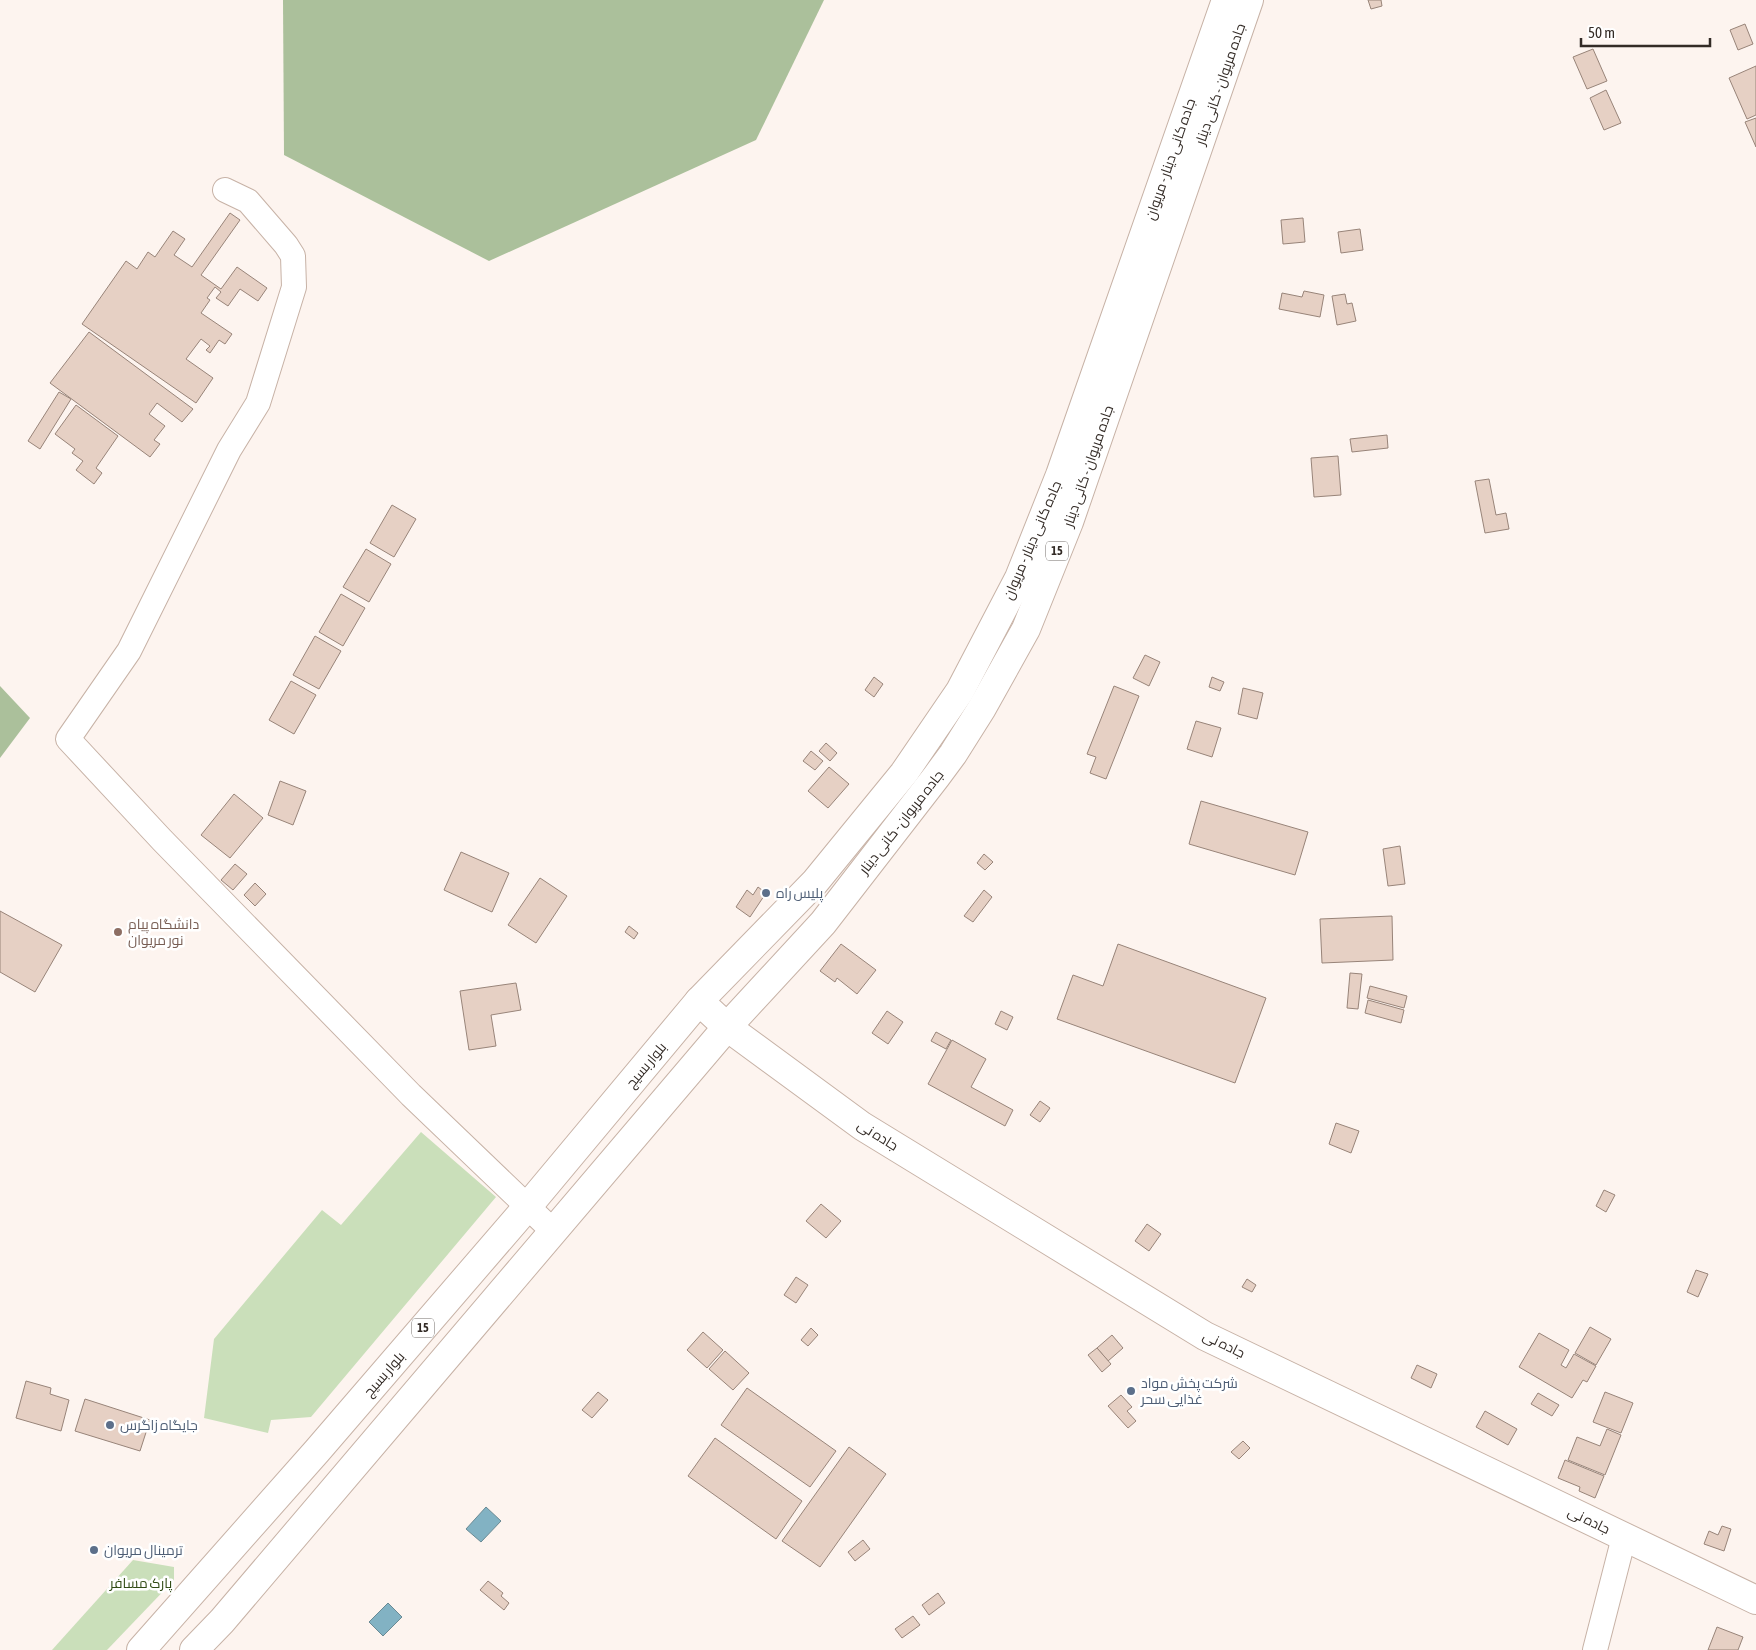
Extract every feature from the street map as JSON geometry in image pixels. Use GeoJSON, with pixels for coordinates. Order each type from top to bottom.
{"type":"FeatureCollection","features":[{"type":"Feature","properties":{"kind":"main road","name":"جاده کانی دینار - مریوان"},"geometry":{"type":"LineString","coordinates":[[699,1001],[815,882],[904,773],[960,691],[1019,578],[1060,475],[1226,0]]}},
{"type":"Feature","properties":{"kind":"main road","name":"جاده مریوان - کانی دینار"},"geometry":{"type":"LineString","coordinates":[[728,1027],[823,923],[936,777],[982,708],[1026,629],[1069,522],[1249,0]]}},
{"type":"Feature","properties":{"kind":"main road","name":"جاده نی"},"geometry":{"type":"LineString","coordinates":[[699,1001],[728,1027],[862,1126],[1205,1336],[1756,1600]]}},
{"type":"Feature","properties":{"kind":"main road","name":"بلوار بسیج"},"geometry":{"type":"LineString","coordinates":[[141,1650],[237,1543],[528,1206],[699,1001]]}},
{"type":"Feature","properties":{"kind":"main road","name":"15"},"geometry":{"type":"LineString","coordinates":[[194,1650],[222,1620],[728,1027]]}},
{"type":"Feature","properties":{"kind":"street"},"geometry":{"type":"LineString","coordinates":[[225,190],[248,201],[286,246],[292,256],[294,287],[292,295],[258,403],[229,450],[129,651],[68,738],[162,840],[411,1095],[554,1232]]}},
{"type":"Feature","properties":{"kind":"street"},"geometry":{"type":"LineString","coordinates":[[1595,1650],[1624,1537]]}},
{"type":"Feature","properties":{"kind":"green space"},"geometry":{"type":"Polygon","coordinates":[[[283,0],[824,0],[756,140],[489,261],[284,155],[283,0]]]}},
{"type":"Feature","properties":{"kind":"green space"},"geometry":{"type":"Polygon","coordinates":[[[0,686],[30,718],[0,758],[0,686]]]}},
{"type":"Feature","properties":{"kind":"green space"},"geometry":{"type":"Polygon","coordinates":[[[421,1132],[496,1197],[311,1417],[271,1420],[268,1433],[204,1418],[214,1339],[322,1210],[341,1225],[421,1132]]]}},
{"type":"Feature","properties":{"kind":"green space","name":"پارک مسافر"},"geometry":{"type":"Polygon","coordinates":[[[133,1560],[174,1567],[174,1580],[107,1650],[52,1650],[133,1560]]]}},
{"type":"Feature","properties":{"kind":"water"},"geometry":{"type":"Polygon","coordinates":[[[486,1507],[501,1521],[481,1542],[466,1529],[486,1507]]]}},
{"type":"Feature","properties":{"kind":"water"},"geometry":{"type":"Polygon","coordinates":[[[388,1603],[402,1617],[383,1636],[369,1622],[388,1603]]]}},
{"type":"Feature","properties":{"kind":"building"},"geometry":{"type":"Polygon","coordinates":[[[1368,0],[1381,0],[1382,6],[1371,9],[1368,0]]]}},
{"type":"Feature","properties":{"kind":"building"},"geometry":{"type":"Polygon","coordinates":[[[1745,24],[1753,44],[1738,50],[1730,30],[1745,24]]]}},
{"type":"Feature","properties":{"kind":"building"},"geometry":{"type":"Polygon","coordinates":[[[1593,49],[1607,81],[1587,89],[1573,57],[1593,49]]]}},
{"type":"Feature","properties":{"kind":"building"},"geometry":{"type":"Polygon","coordinates":[[[1756,66],[1756,115],[1747,119],[1729,78],[1756,66]]]}},
{"type":"Feature","properties":{"kind":"building"},"geometry":{"type":"Polygon","coordinates":[[[1606,90],[1621,123],[1604,130],[1590,98],[1606,90]]]}},
{"type":"Feature","properties":{"kind":"building"},"geometry":{"type":"Polygon","coordinates":[[[1756,118],[1756,147],[1745,122],[1756,118]]]}},
{"type":"Feature","properties":{"kind":"building"},"geometry":{"type":"Polygon","coordinates":[[[230,213],[240,220],[201,275],[221,289],[237,267],[267,288],[258,301],[240,289],[228,306],[216,298],[221,292],[215,287],[207,298],[210,300],[201,313],[232,334],[225,344],[219,340],[210,353],[206,350],[210,346],[201,339],[186,359],[213,378],[196,403],[82,324],[126,261],[137,269],[148,252],[155,257],[173,231],[185,239],[174,255],[192,267],[230,213]]]}},
{"type":"Feature","properties":{"kind":"building"},"geometry":{"type":"Polygon","coordinates":[[[1303,218],[1305,242],[1283,244],[1281,220],[1303,218]]]}},
{"type":"Feature","properties":{"kind":"building"},"geometry":{"type":"Polygon","coordinates":[[[1360,229],[1363,250],[1341,253],[1338,232],[1360,229]]]}},
{"type":"Feature","properties":{"kind":"building"},"geometry":{"type":"Polygon","coordinates":[[[1304,291],[1324,295],[1320,317],[1279,309],[1282,293],[1302,297],[1304,291]]]}},
{"type":"Feature","properties":{"kind":"building"},"geometry":{"type":"Polygon","coordinates":[[[1345,294],[1347,304],[1352,303],[1356,321],[1337,325],[1332,296],[1345,294]]]}},
{"type":"Feature","properties":{"kind":"building"},"geometry":{"type":"Polygon","coordinates":[[[89,332],[193,409],[182,422],[157,403],[149,414],[165,426],[154,440],[160,444],[150,457],[50,383],[89,332]]]}},
{"type":"Feature","properties":{"kind":"building"},"geometry":{"type":"Polygon","coordinates":[[[59,392],[71,399],[40,449],[28,441],[59,392]]]}},
{"type":"Feature","properties":{"kind":"building"},"geometry":{"type":"Polygon","coordinates":[[[76,405],[118,436],[96,468],[102,473],[94,484],[76,470],[83,461],[72,453],[75,449],[55,434],[76,405]]]}},
{"type":"Feature","properties":{"kind":"building"},"geometry":{"type":"Polygon","coordinates":[[[1387,435],[1388,448],[1352,452],[1350,439],[1387,435]]]}},
{"type":"Feature","properties":{"kind":"building"},"geometry":{"type":"Polygon","coordinates":[[[1338,456],[1341,495],[1314,497],[1311,458],[1338,456]]]}},
{"type":"Feature","properties":{"kind":"building"},"geometry":{"type":"Polygon","coordinates":[[[1489,479],[1496,515],[1506,513],[1509,529],[1485,533],[1475,481],[1489,479]]]}},
{"type":"Feature","properties":{"kind":"building"},"geometry":{"type":"Polygon","coordinates":[[[392,505],[416,519],[394,557],[370,543],[392,505]]]}},
{"type":"Feature","properties":{"kind":"building"},"geometry":{"type":"Polygon","coordinates":[[[366,549],[391,564],[369,602],[343,587],[366,549]]]}},
{"type":"Feature","properties":{"kind":"building"},"geometry":{"type":"Polygon","coordinates":[[[341,594],[365,608],[343,646],[319,632],[341,594]]]}},
{"type":"Feature","properties":{"kind":"building"},"geometry":{"type":"Polygon","coordinates":[[[315,636],[341,651],[319,689],[293,675],[315,636]]]}},
{"type":"Feature","properties":{"kind":"building"},"geometry":{"type":"Polygon","coordinates":[[[1145,655],[1160,662],[1149,686],[1133,678],[1145,655]]]}},
{"type":"Feature","properties":{"kind":"building"},"geometry":{"type":"Polygon","coordinates":[[[874,677],[883,684],[874,697],[865,690],[874,677]]]}},
{"type":"Feature","properties":{"kind":"building"},"geometry":{"type":"Polygon","coordinates":[[[1212,677],[1224,682],[1220,691],[1209,687],[1212,677]]]}},
{"type":"Feature","properties":{"kind":"building"},"geometry":{"type":"Polygon","coordinates":[[[291,681],[316,695],[294,734],[269,720],[291,681]]]}},
{"type":"Feature","properties":{"kind":"building"},"geometry":{"type":"Polygon","coordinates":[[[1114,686],[1139,696],[1106,779],[1090,773],[1096,757],[1087,754],[1114,686]]]}},
{"type":"Feature","properties":{"kind":"building"},"geometry":{"type":"Polygon","coordinates":[[[1243,688],[1263,693],[1257,719],[1238,714],[1243,688]]]}},
{"type":"Feature","properties":{"kind":"building"},"geometry":{"type":"Polygon","coordinates":[[[1196,721],[1221,728],[1212,757],[1187,749],[1196,721]]]}},
{"type":"Feature","properties":{"kind":"building"},"geometry":{"type":"Polygon","coordinates":[[[826,743],[837,753],[830,761],[819,751],[826,743]]]}},
{"type":"Feature","properties":{"kind":"building"},"geometry":{"type":"Polygon","coordinates":[[[811,751],[823,761],[815,770],[803,761],[811,751]]]}},
{"type":"Feature","properties":{"kind":"building"},"geometry":{"type":"Polygon","coordinates":[[[829,767],[849,784],[828,808],[808,791],[829,767]]]}},
{"type":"Feature","properties":{"kind":"building"},"geometry":{"type":"Polygon","coordinates":[[[280,781],[306,791],[293,825],[268,815],[280,781]]]}},
{"type":"Feature","properties":{"kind":"building"},"geometry":{"type":"Polygon","coordinates":[[[234,794],[263,818],[230,858],[201,835],[234,794]]]}},
{"type":"Feature","properties":{"kind":"building"},"geometry":{"type":"Polygon","coordinates":[[[1201,801],[1308,832],[1295,875],[1189,844],[1201,801]]]}},
{"type":"Feature","properties":{"kind":"building"},"geometry":{"type":"Polygon","coordinates":[[[1400,846],[1405,884],[1388,886],[1383,849],[1400,846]]]}},
{"type":"Feature","properties":{"kind":"building"},"geometry":{"type":"Polygon","coordinates":[[[461,852],[509,873],[492,912],[444,890],[461,852]]]}},
{"type":"Feature","properties":{"kind":"building"},"geometry":{"type":"Polygon","coordinates":[[[984,854],[993,862],[985,870],[977,863],[984,854]]]}},
{"type":"Feature","properties":{"kind":"building"},"geometry":{"type":"Polygon","coordinates":[[[235,864],[247,874],[233,890],[221,880],[235,864]]]}},
{"type":"Feature","properties":{"kind":"building"},"geometry":{"type":"Polygon","coordinates":[[[540,878],[567,896],[536,943],[508,925],[540,878]]]}},
{"type":"Feature","properties":{"kind":"building"},"geometry":{"type":"Polygon","coordinates":[[[255,883],[266,894],[255,906],[244,895],[255,883]]]}},
{"type":"Feature","properties":{"kind":"building"},"geometry":{"type":"Polygon","coordinates":[[[758,887],[766,893],[750,917],[736,907],[747,890],[753,895],[758,887]]]}},
{"type":"Feature","properties":{"kind":"building"},"geometry":{"type":"Polygon","coordinates":[[[984,890],[992,897],[973,922],[964,916],[984,890]]]}},
{"type":"Feature","properties":{"kind":"building"},"geometry":{"type":"Polygon","coordinates":[[[0,911],[62,945],[35,992],[0,972],[0,911]]]}},
{"type":"Feature","properties":{"kind":"building"},"geometry":{"type":"Polygon","coordinates":[[[1392,916],[1393,960],[1322,963],[1320,919],[1392,916]]]}},
{"type":"Feature","properties":{"kind":"building"},"geometry":{"type":"Polygon","coordinates":[[[629,926],[638,933],[634,939],[625,932],[629,926]]]}},
{"type":"Feature","properties":{"kind":"building"},"geometry":{"type":"Polygon","coordinates":[[[841,944],[876,970],[857,994],[837,978],[835,982],[820,971],[841,944]]]}},
{"type":"Feature","properties":{"kind":"building"},"geometry":{"type":"Polygon","coordinates":[[[1118,944],[1266,998],[1235,1083],[1057,1019],[1073,975],[1103,986],[1118,944]]]}},
{"type":"Feature","properties":{"kind":"building"},"geometry":{"type":"Polygon","coordinates":[[[1350,973],[1362,974],[1358,1009],[1347,1008],[1350,973]]]}},
{"type":"Feature","properties":{"kind":"building"},"geometry":{"type":"Polygon","coordinates":[[[516,983],[521,1010],[491,1015],[496,1046],[469,1050],[460,991],[516,983]]]}},
{"type":"Feature","properties":{"kind":"building"},"geometry":{"type":"Polygon","coordinates":[[[1370,986],[1407,996],[1404,1008],[1367,998],[1370,986]]]}},
{"type":"Feature","properties":{"kind":"building"},"geometry":{"type":"Polygon","coordinates":[[[1368,1000],[1404,1010],[1401,1023],[1365,1013],[1368,1000]]]}},
{"type":"Feature","properties":{"kind":"building"},"geometry":{"type":"Polygon","coordinates":[[[887,1011],[903,1022],[888,1044],[872,1033],[887,1011]]]}},
{"type":"Feature","properties":{"kind":"building"},"geometry":{"type":"Polygon","coordinates":[[[1001,1011],[1013,1017],[1007,1030],[995,1024],[1001,1011]]]}},
{"type":"Feature","properties":{"kind":"building"},"geometry":{"type":"Polygon","coordinates":[[[936,1032],[951,1040],[946,1049],[931,1041],[936,1032]]]}},
{"type":"Feature","properties":{"kind":"building"},"geometry":{"type":"Polygon","coordinates":[[[952,1040],[986,1059],[971,1087],[1013,1110],[1005,1126],[928,1084],[952,1040]]]}},
{"type":"Feature","properties":{"kind":"building"},"geometry":{"type":"Polygon","coordinates":[[[1040,1101],[1050,1108],[1040,1122],[1030,1115],[1040,1101]]]}},
{"type":"Feature","properties":{"kind":"building"},"geometry":{"type":"Polygon","coordinates":[[[1336,1123],[1359,1131],[1351,1153],[1329,1144],[1336,1123]]]}},
{"type":"Feature","properties":{"kind":"building"},"geometry":{"type":"Polygon","coordinates":[[[1604,1190],[1615,1195],[1606,1212],[1596,1206],[1604,1190]]]}},
{"type":"Feature","properties":{"kind":"building"},"geometry":{"type":"Polygon","coordinates":[[[821,1204],[841,1221],[826,1238],[806,1221],[821,1204]]]}},
{"type":"Feature","properties":{"kind":"building"},"geometry":{"type":"Polygon","coordinates":[[[1147,1224],[1161,1234],[1149,1251],[1135,1241],[1147,1224]]]}},
{"type":"Feature","properties":{"kind":"building"},"geometry":{"type":"Polygon","coordinates":[[[1696,1270],[1708,1274],[1698,1297],[1687,1292],[1696,1270]]]}},
{"type":"Feature","properties":{"kind":"building"},"geometry":{"type":"Polygon","coordinates":[[[796,1277],[808,1285],[796,1303],[784,1295],[796,1277]]]}},
{"type":"Feature","properties":{"kind":"building"},"geometry":{"type":"Polygon","coordinates":[[[1247,1279],[1256,1285],[1252,1292],[1242,1287],[1247,1279]]]}},
{"type":"Feature","properties":{"kind":"building"},"geometry":{"type":"Polygon","coordinates":[[[1590,1327],[1611,1339],[1596,1365],[1575,1353],[1590,1327]]]}},
{"type":"Feature","properties":{"kind":"building"},"geometry":{"type":"Polygon","coordinates":[[[811,1328],[818,1335],[808,1346],[801,1340],[811,1328]]]}},
{"type":"Feature","properties":{"kind":"building"},"geometry":{"type":"Polygon","coordinates":[[[703,1332],[723,1350],[707,1368],[687,1350],[703,1332]]]}},
{"type":"Feature","properties":{"kind":"building"},"geometry":{"type":"Polygon","coordinates":[[[1539,1333],[1569,1350],[1561,1365],[1566,1368],[1574,1354],[1596,1366],[1587,1382],[1583,1380],[1572,1398],[1519,1367],[1539,1333]]]}},
{"type":"Feature","properties":{"kind":"building"},"geometry":{"type":"Polygon","coordinates":[[[1112,1335],[1123,1348],[1108,1361],[1097,1348],[1112,1335]]]}},
{"type":"Feature","properties":{"kind":"building"},"geometry":{"type":"Polygon","coordinates":[[[1097,1348],[1111,1364],[1102,1372],[1088,1355],[1097,1348]]]}},
{"type":"Feature","properties":{"kind":"building"},"geometry":{"type":"Polygon","coordinates":[[[725,1351],[749,1373],[733,1390],[709,1369],[725,1351]]]}},
{"type":"Feature","properties":{"kind":"building"},"geometry":{"type":"Polygon","coordinates":[[[1417,1365],[1437,1374],[1431,1388],[1411,1378],[1417,1365]]]}},
{"type":"Feature","properties":{"kind":"building"},"geometry":{"type":"Polygon","coordinates":[[[26,1381],[51,1388],[50,1394],[69,1400],[61,1431],[16,1418],[26,1381]]]}},
{"type":"Feature","properties":{"kind":"building"},"geometry":{"type":"Polygon","coordinates":[[[747,1388],[836,1451],[810,1487],[721,1425],[747,1388]]]}},
{"type":"Feature","properties":{"kind":"building"},"geometry":{"type":"Polygon","coordinates":[[[598,1392],[608,1400],[592,1418],[582,1410],[598,1392]]]}},
{"type":"Feature","properties":{"kind":"building"},"geometry":{"type":"Polygon","coordinates":[[[1605,1392],[1633,1403],[1621,1433],[1593,1422],[1605,1392]]]}},
{"type":"Feature","properties":{"kind":"building"},"geometry":{"type":"Polygon","coordinates":[[[1538,1393],[1559,1405],[1552,1416],[1531,1404],[1538,1393]]]}},
{"type":"Feature","properties":{"kind":"building"},"geometry":{"type":"Polygon","coordinates":[[[1121,1395],[1132,1407],[1127,1411],[1136,1421],[1128,1428],[1108,1406],[1121,1395]]]}},
{"type":"Feature","properties":{"kind":"building"},"geometry":{"type":"Polygon","coordinates":[[[85,1399],[150,1420],[140,1451],[75,1431],[85,1399]]]}},
{"type":"Feature","properties":{"kind":"building"},"geometry":{"type":"Polygon","coordinates":[[[1485,1411],[1517,1429],[1508,1445],[1476,1427],[1485,1411]]]}},
{"type":"Feature","properties":{"kind":"building"},"geometry":{"type":"Polygon","coordinates":[[[1607,1429],[1621,1435],[1605,1475],[1568,1460],[1577,1437],[1600,1446],[1607,1429]]]}},
{"type":"Feature","properties":{"kind":"building"},"geometry":{"type":"Polygon","coordinates":[[[715,1438],[802,1501],[776,1539],[688,1476],[715,1438]]]}},
{"type":"Feature","properties":{"kind":"building"},"geometry":{"type":"Polygon","coordinates":[[[1243,1441],[1250,1448],[1239,1459],[1231,1452],[1243,1441]]]}},
{"type":"Feature","properties":{"kind":"building"},"geometry":{"type":"Polygon","coordinates":[[[849,1447],[886,1474],[820,1567],[782,1541],[849,1447]]]}},
{"type":"Feature","properties":{"kind":"building"},"geometry":{"type":"Polygon","coordinates":[[[1565,1460],[1604,1476],[1595,1498],[1579,1491],[1580,1487],[1558,1478],[1565,1460]]]}},
{"type":"Feature","properties":{"kind":"building"},"geometry":{"type":"Polygon","coordinates":[[[1722,1526],[1731,1529],[1724,1551],[1704,1544],[1709,1531],[1718,1535],[1722,1526]]]}},
{"type":"Feature","properties":{"kind":"building"},"geometry":{"type":"Polygon","coordinates":[[[863,1540],[870,1549],[855,1561],[848,1552],[863,1540]]]}},
{"type":"Feature","properties":{"kind":"building"},"geometry":{"type":"Polygon","coordinates":[[[488,1581],[503,1593],[501,1596],[509,1603],[504,1610],[480,1590],[488,1581]]]}},
{"type":"Feature","properties":{"kind":"building"},"geometry":{"type":"Polygon","coordinates":[[[938,1593],[945,1603],[929,1615],[922,1605],[938,1593]]]}},
{"type":"Feature","properties":{"kind":"building"},"geometry":{"type":"Polygon","coordinates":[[[913,1616],[920,1625],[902,1638],[895,1629],[913,1616]]]}},
{"type":"Feature","properties":{"kind":"building"},"geometry":{"type":"Polygon","coordinates":[[[1717,1627],[1743,1637],[1738,1650],[1708,1650],[1717,1627]]]}},
{"type":"Feature","properties":{"kind":"place","name":"پلیس راه"},"geometry":{"type":"Point","coordinates":[766,893]}},
{"type":"Feature","properties":{"kind":"place","name":"دانشگاه پیام نور مریوان"},"geometry":{"type":"Point","coordinates":[118,932]}},
{"type":"Feature","properties":{"kind":"place","name":"شرکت پخش مواد غذایی سحر"},"geometry":{"type":"Point","coordinates":[1131,1391]}},
{"type":"Feature","properties":{"kind":"place","name":"جایگاه زاگرس"},"geometry":{"type":"Point","coordinates":[110,1425]}},
{"type":"Feature","properties":{"kind":"place","name":"ترمینال مریوان"},"geometry":{"type":"Point","coordinates":[94,1550]}}]}
